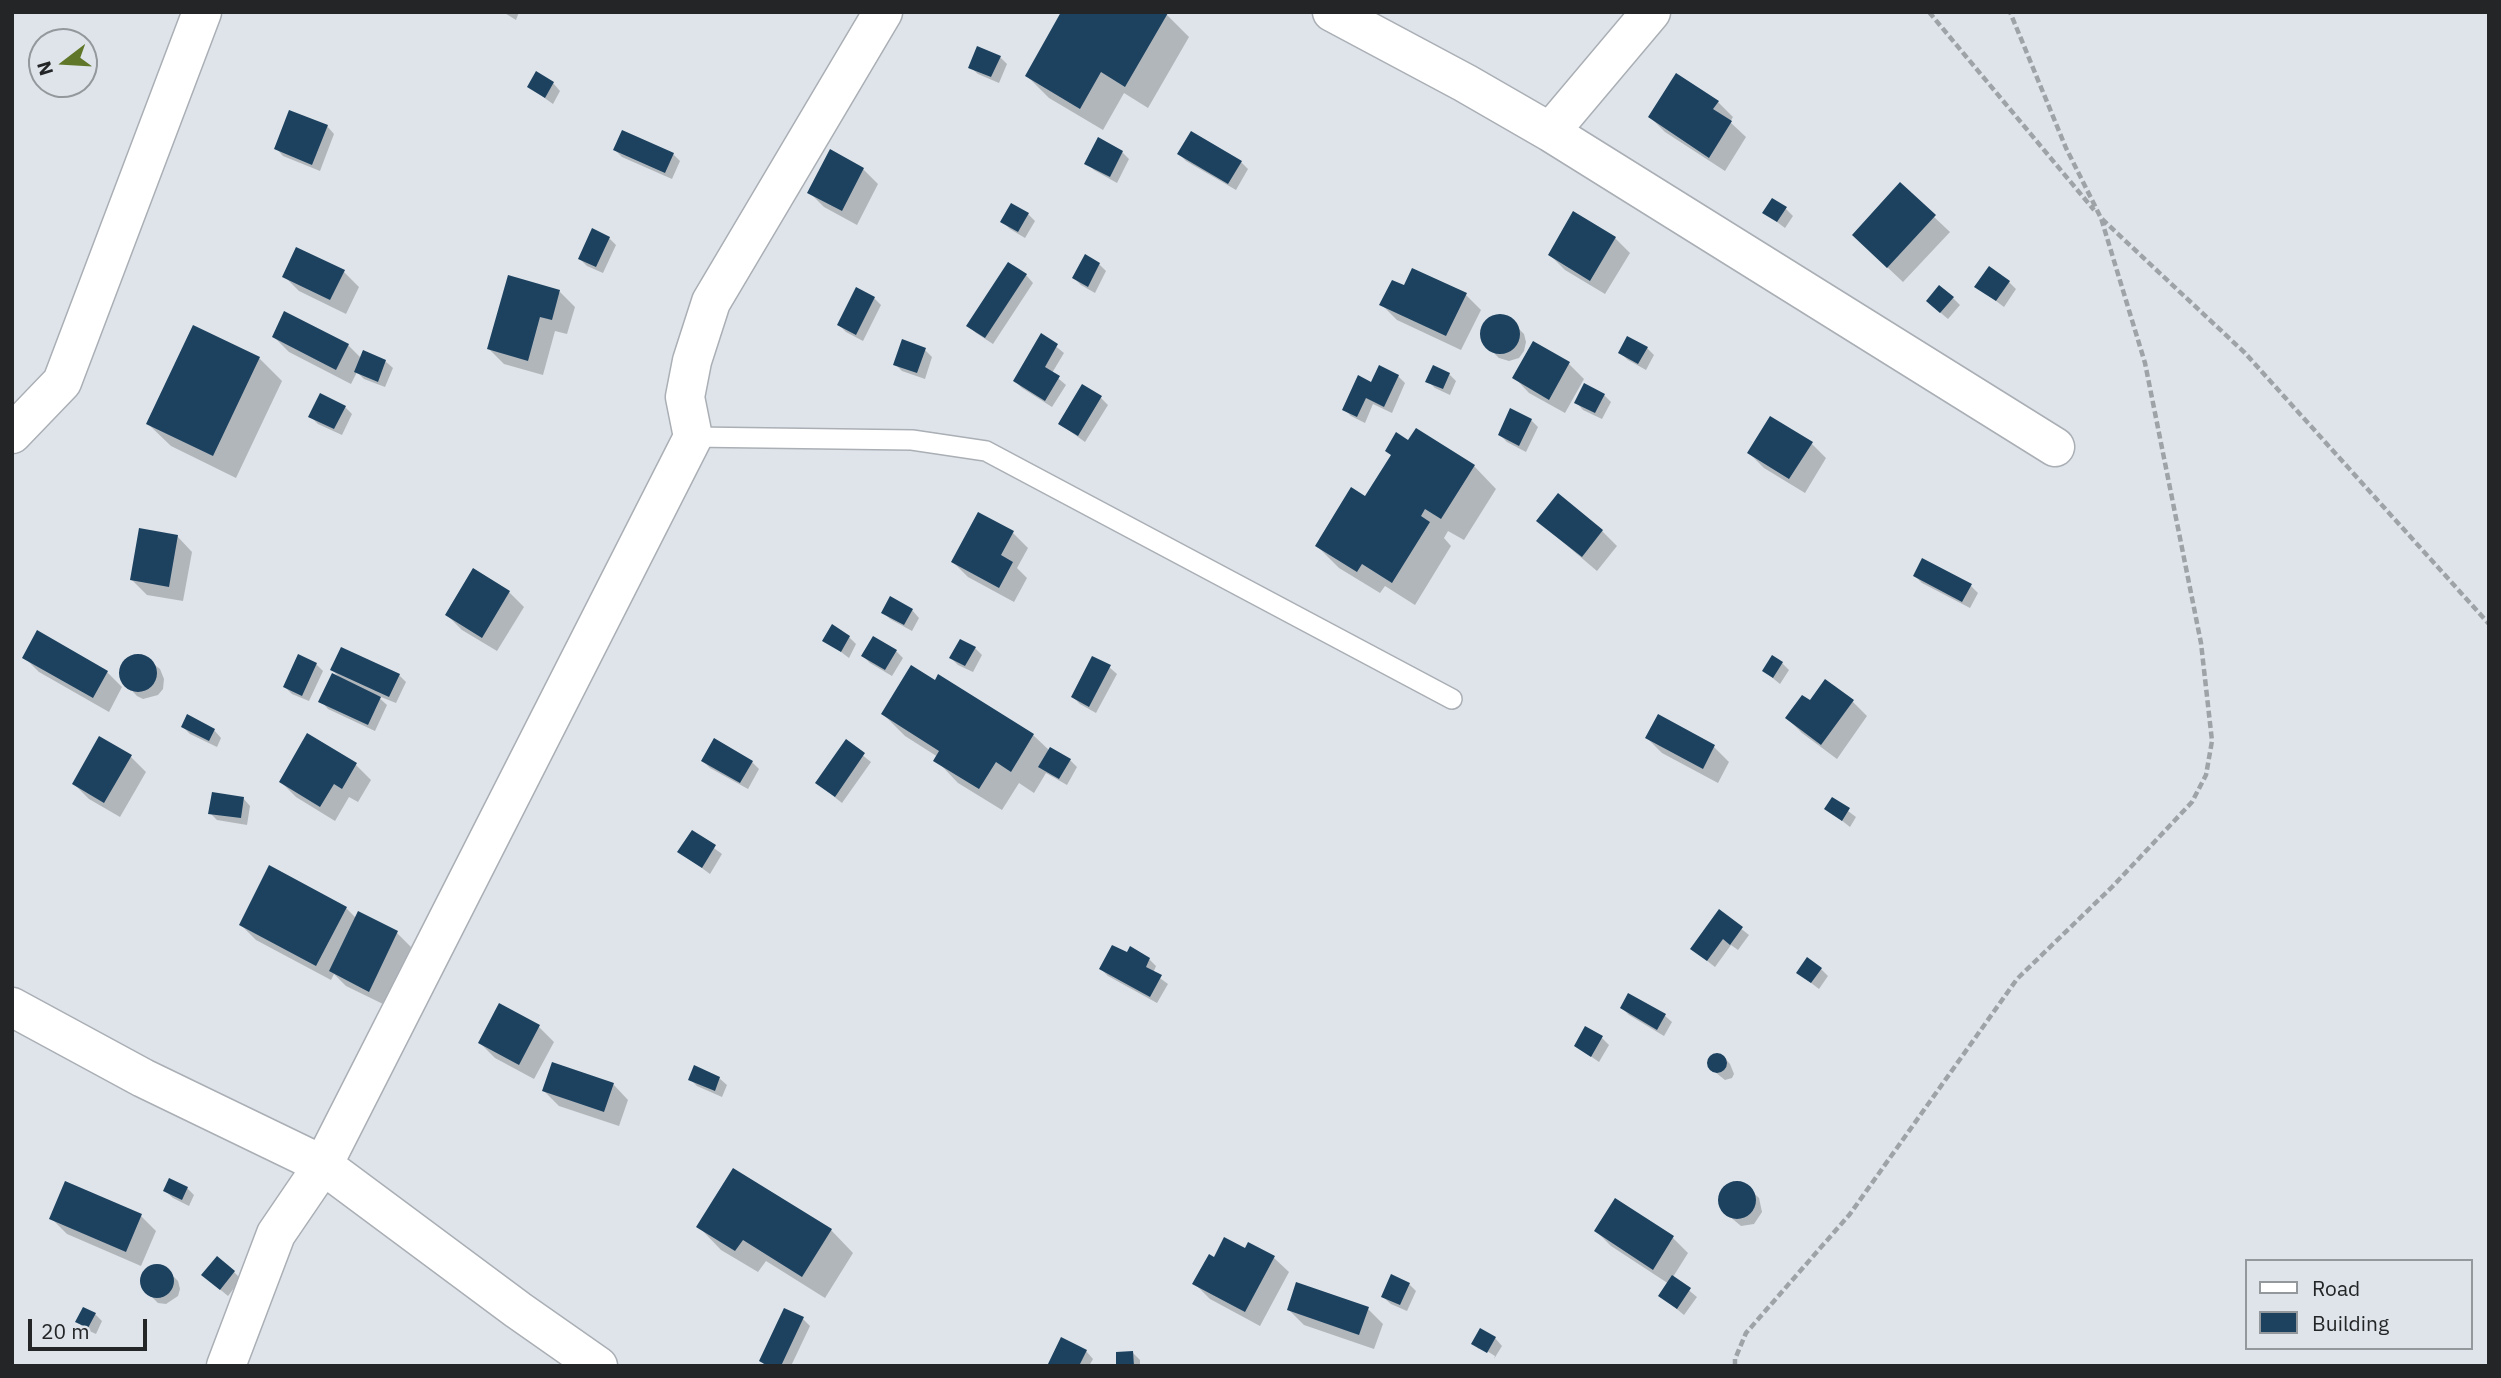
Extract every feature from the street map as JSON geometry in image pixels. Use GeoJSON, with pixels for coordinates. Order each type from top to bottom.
{"type":"FeatureCollection","features":[{"type":"Feature","properties":{"kind":"street"},"geometry":{"type":"LineString","coordinates":[[12,434],[62,382],[201,12]]}},
{"type":"Feature","properties":{"kind":"street"},"geometry":{"type":"LineString","coordinates":[[226,1366],[276,1234],[323,1165],[693,437],[685,397],[692,361],[710,302],[883,12]]}},
{"type":"Feature","properties":{"kind":"street"},"geometry":{"type":"LineString","coordinates":[[1332,12],[1550,132],[2055,447]]}},
{"type":"Feature","properties":{"kind":"street"},"geometry":{"type":"LineString","coordinates":[[1550,132],[1651,12]]}},
{"type":"Feature","properties":{"kind":"street"},"geometry":{"type":"LineString","coordinates":[[12,1007],[143,1078],[323,1165],[598,1366]]}},
{"type":"Feature","properties":{"kind":"lane"},"geometry":{"type":"LineString","coordinates":[[693,437],[912,440],[986,451],[1452,699]]}},
{"type":"Feature","properties":{"kind":"path"},"geometry":{"type":"LineString","coordinates":[[1929,12],[2101,218],[2245,353],[2489,624]]}},
{"type":"Feature","properties":{"kind":"path"},"geometry":{"type":"LineString","coordinates":[[1735,1366],[1735,1359],[1746,1333],[1850,1214],[2017,979],[2112,887],[2183,812],[2192,802],[2206,775],[2212,741],[2201,643],[2146,363],[2101,218],[2066,148],[2010,12]]}},
{"type":"Feature","properties":{"kind":"building"},"geometry":{"type":"Polygon","coordinates":[[[1061,12],[1168,13],[1125,87],[1101,72],[1080,109],[1025,76],[1061,12]]]}},
{"type":"Feature","properties":{"kind":"building"},"geometry":{"type":"Polygon","coordinates":[[[977,46],[1001,56],[991,77],[968,68],[977,46]]]}},
{"type":"Feature","properties":{"kind":"building"},"geometry":{"type":"Polygon","coordinates":[[[536,71],[554,82],[545,98],[527,87],[536,71]]]}},
{"type":"Feature","properties":{"kind":"building"},"geometry":{"type":"Polygon","coordinates":[[[1676,73],[1719,101],[1713,109],[1732,121],[1709,158],[1648,117],[1676,73]]]}},
{"type":"Feature","properties":{"kind":"building"},"geometry":{"type":"Polygon","coordinates":[[[289,110],[328,125],[312,165],[274,149],[289,110]]]}},
{"type":"Feature","properties":{"kind":"building"},"geometry":{"type":"Polygon","coordinates":[[[622,130],[674,153],[665,173],[613,150],[622,130]]]}},
{"type":"Feature","properties":{"kind":"building"},"geometry":{"type":"Polygon","coordinates":[[[1191,131],[1242,161],[1228,184],[1177,154],[1191,131]]]}},
{"type":"Feature","properties":{"kind":"building"},"geometry":{"type":"Polygon","coordinates":[[[1098,137],[1123,151],[1110,177],[1084,164],[1098,137]]]}},
{"type":"Feature","properties":{"kind":"building"},"geometry":{"type":"Polygon","coordinates":[[[830,149],[864,168],[842,211],[807,193],[830,149]]]}},
{"type":"Feature","properties":{"kind":"building"},"geometry":{"type":"Polygon","coordinates":[[[1900,182],[1936,215],[1887,268],[1852,235],[1900,182]]]}},
{"type":"Feature","properties":{"kind":"building"},"geometry":{"type":"Polygon","coordinates":[[[1772,198],[1787,207],[1777,222],[1762,213],[1772,198]]]}},
{"type":"Feature","properties":{"kind":"building"},"geometry":{"type":"Polygon","coordinates":[[[1011,203],[1029,213],[1018,232],[1000,222],[1011,203]]]}},
{"type":"Feature","properties":{"kind":"building"},"geometry":{"type":"Polygon","coordinates":[[[1573,211],[1616,237],[1590,281],[1548,255],[1573,211]]]}},
{"type":"Feature","properties":{"kind":"building"},"geometry":{"type":"Polygon","coordinates":[[[592,228],[610,237],[596,267],[578,259],[592,228]]]}},
{"type":"Feature","properties":{"kind":"building"},"geometry":{"type":"Polygon","coordinates":[[[296,247],[345,270],[330,300],[282,277],[296,247]]]}},
{"type":"Feature","properties":{"kind":"building"},"geometry":{"type":"Polygon","coordinates":[[[1085,254],[1100,263],[1088,287],[1072,278],[1085,254]]]}},
{"type":"Feature","properties":{"kind":"building"},"geometry":{"type":"Polygon","coordinates":[[[1008,262],[1027,274],[985,338],[966,326],[1008,262]]]}},
{"type":"Feature","properties":{"kind":"building"},"geometry":{"type":"Polygon","coordinates":[[[1989,266],[2010,281],[1996,301],[1974,287],[1989,266]]]}},
{"type":"Feature","properties":{"kind":"building"},"geometry":{"type":"Polygon","coordinates":[[[1412,268],[1467,293],[1446,336],[1379,305],[1392,280],[1404,285],[1412,268]]]}},
{"type":"Feature","properties":{"kind":"building"},"geometry":{"type":"Polygon","coordinates":[[[508,275],[560,290],[552,320],[540,317],[528,361],[487,349],[508,275]]]}},
{"type":"Feature","properties":{"kind":"building"},"geometry":{"type":"Polygon","coordinates":[[[1939,285],[1954,297],[1940,313],[1926,301],[1939,285]]]}},
{"type":"Feature","properties":{"kind":"building"},"geometry":{"type":"Polygon","coordinates":[[[856,287],[875,297],[856,335],[837,325],[856,287]]]}},
{"type":"Feature","properties":{"kind":"building"},"geometry":{"type":"Polygon","coordinates":[[[284,311],[349,344],[336,370],[272,337],[284,311]]]}},
{"type":"Feature","properties":{"kind":"building"},"geometry":{"type":"Polygon","coordinates":[[[1500,314],[1514,320],[1520,334],[1514,348],[1500,354],[1486,348],[1480,334],[1486,320],[1500,314]]]}},
{"type":"Feature","properties":{"kind":"building"},"geometry":{"type":"Polygon","coordinates":[[[193,325],[260,357],[213,456],[146,424],[193,325]]]}},
{"type":"Feature","properties":{"kind":"building"},"geometry":{"type":"Polygon","coordinates":[[[1041,333],[1058,344],[1045,367],[1060,376],[1045,401],[1013,381],[1041,333]]]}},
{"type":"Feature","properties":{"kind":"building"},"geometry":{"type":"Polygon","coordinates":[[[1627,336],[1648,347],[1638,364],[1618,353],[1627,336]]]}},
{"type":"Feature","properties":{"kind":"building"},"geometry":{"type":"Polygon","coordinates":[[[902,339],[926,348],[917,373],[893,365],[902,339]]]}},
{"type":"Feature","properties":{"kind":"building"},"geometry":{"type":"Polygon","coordinates":[[[1533,341],[1570,362],[1549,400],[1512,378],[1533,341]]]}},
{"type":"Feature","properties":{"kind":"building"},"geometry":{"type":"Polygon","coordinates":[[[363,350],[386,360],[378,382],[354,372],[363,350]]]}},
{"type":"Feature","properties":{"kind":"building"},"geometry":{"type":"Polygon","coordinates":[[[1379,365],[1399,375],[1384,407],[1366,398],[1357,417],[1342,410],[1358,375],[1371,382],[1379,365]]]}},
{"type":"Feature","properties":{"kind":"building"},"geometry":{"type":"Polygon","coordinates":[[[1433,365],[1450,373],[1443,389],[1425,382],[1433,365]]]}},
{"type":"Feature","properties":{"kind":"building"},"geometry":{"type":"Polygon","coordinates":[[[1584,383],[1605,394],[1595,413],[1574,403],[1584,383]]]}},
{"type":"Feature","properties":{"kind":"building"},"geometry":{"type":"Polygon","coordinates":[[[1082,384],[1102,396],[1078,436],[1058,424],[1082,384]]]}},
{"type":"Feature","properties":{"kind":"building"},"geometry":{"type":"Polygon","coordinates":[[[320,393],[346,406],[334,429],[308,417],[320,393]]]}},
{"type":"Feature","properties":{"kind":"building"},"geometry":{"type":"Polygon","coordinates":[[[1510,408],[1532,419],[1519,446],[1498,435],[1510,408]]]}},
{"type":"Feature","properties":{"kind":"building"},"geometry":{"type":"Polygon","coordinates":[[[1770,416],[1813,442],[1789,479],[1747,453],[1770,416]]]}},
{"type":"Feature","properties":{"kind":"building"},"geometry":{"type":"Polygon","coordinates":[[[1416,428],[1475,465],[1441,519],[1425,509],[1421,516],[1430,522],[1392,583],[1362,564],[1357,572],[1315,546],[1351,487],[1365,496],[1391,455],[1385,451],[1396,432],[1408,440],[1416,428]]]}},
{"type":"Feature","properties":{"kind":"building"},"geometry":{"type":"Polygon","coordinates":[[[1558,493],[1603,530],[1582,557],[1536,521],[1558,493]]]}},
{"type":"Feature","properties":{"kind":"building"},"geometry":{"type":"Polygon","coordinates":[[[978,512],[1014,531],[1001,555],[1013,562],[999,588],[951,562],[978,512]]]}},
{"type":"Feature","properties":{"kind":"building"},"geometry":{"type":"Polygon","coordinates":[[[139,528],[178,535],[169,587],[130,580],[139,528]]]}},
{"type":"Feature","properties":{"kind":"building"},"geometry":{"type":"Polygon","coordinates":[[[1922,558],[1972,584],[1962,602],[1913,576],[1922,558]]]}},
{"type":"Feature","properties":{"kind":"building"},"geometry":{"type":"Polygon","coordinates":[[[473,568],[510,591],[482,638],[445,615],[473,568]]]}},
{"type":"Feature","properties":{"kind":"building"},"geometry":{"type":"Polygon","coordinates":[[[890,596],[913,609],[904,625],[881,613],[890,596]]]}},
{"type":"Feature","properties":{"kind":"building"},"geometry":{"type":"Polygon","coordinates":[[[832,624],[850,636],[841,652],[822,641],[832,624]]]}},
{"type":"Feature","properties":{"kind":"building"},"geometry":{"type":"Polygon","coordinates":[[[37,630],[108,671],[93,698],[22,658],[37,630]]]}},
{"type":"Feature","properties":{"kind":"building"},"geometry":{"type":"Polygon","coordinates":[[[873,636],[897,650],[885,670],[861,656],[873,636]]]}},
{"type":"Feature","properties":{"kind":"building"},"geometry":{"type":"Polygon","coordinates":[[[960,639],[976,647],[965,666],[949,658],[960,639]]]}},
{"type":"Feature","properties":{"kind":"building"},"geometry":{"type":"Polygon","coordinates":[[[341,647],[400,674],[389,697],[330,670],[341,647]]]}},
{"type":"Feature","properties":{"kind":"building"},"geometry":{"type":"Polygon","coordinates":[[[138,654],[151,660],[157,673],[151,686],[138,692],[125,686],[119,673],[125,660],[138,654]]]}},
{"type":"Feature","properties":{"kind":"building"},"geometry":{"type":"Polygon","coordinates":[[[298,654],[317,663],[302,696],[283,687],[298,654]]]}},
{"type":"Feature","properties":{"kind":"building"},"geometry":{"type":"Polygon","coordinates":[[[1772,655],[1783,662],[1773,678],[1762,671],[1772,655]]]}},
{"type":"Feature","properties":{"kind":"building"},"geometry":{"type":"Polygon","coordinates":[[[1092,656],[1111,665],[1089,707],[1071,697],[1092,656]]]}},
{"type":"Feature","properties":{"kind":"building"},"geometry":{"type":"Polygon","coordinates":[[[911,665],[935,680],[938,674],[1034,734],[1011,772],[996,762],[979,789],[933,761],[939,751],[881,714],[911,665]]]}},
{"type":"Feature","properties":{"kind":"building"},"geometry":{"type":"Polygon","coordinates":[[[332,673],[381,697],[368,725],[318,702],[332,673]]]}},
{"type":"Feature","properties":{"kind":"building"},"geometry":{"type":"Polygon","coordinates":[[[1825,679],[1854,700],[1821,745],[1785,718],[1802,695],[1810,700],[1825,679]]]}},
{"type":"Feature","properties":{"kind":"building"},"geometry":{"type":"Polygon","coordinates":[[[187,714],[215,729],[209,741],[181,727],[187,714]]]}},
{"type":"Feature","properties":{"kind":"building"},"geometry":{"type":"Polygon","coordinates":[[[1658,714],[1715,745],[1703,769],[1645,738],[1658,714]]]}},
{"type":"Feature","properties":{"kind":"building"},"geometry":{"type":"Polygon","coordinates":[[[307,733],[357,763],[342,789],[334,784],[320,807],[279,782],[307,733]]]}},
{"type":"Feature","properties":{"kind":"building"},"geometry":{"type":"Polygon","coordinates":[[[99,736],[132,755],[104,803],[72,784],[99,736]]]}},
{"type":"Feature","properties":{"kind":"building"},"geometry":{"type":"Polygon","coordinates":[[[714,738],[753,761],[740,783],[701,761],[714,738]]]}},
{"type":"Feature","properties":{"kind":"building"},"geometry":{"type":"Polygon","coordinates":[[[846,739],[865,753],[835,797],[815,783],[846,739]]]}},
{"type":"Feature","properties":{"kind":"building"},"geometry":{"type":"Polygon","coordinates":[[[1050,747],[1071,759],[1059,779],[1038,767],[1050,747]]]}},
{"type":"Feature","properties":{"kind":"building"},"geometry":{"type":"Polygon","coordinates":[[[212,792],[244,797],[241,818],[208,814],[212,792]]]}},
{"type":"Feature","properties":{"kind":"building"},"geometry":{"type":"Polygon","coordinates":[[[1832,797],[1850,808],[1842,821],[1824,809],[1832,797]]]}},
{"type":"Feature","properties":{"kind":"building"},"geometry":{"type":"Polygon","coordinates":[[[692,830],[716,845],[702,868],[677,852],[692,830]]]}},
{"type":"Feature","properties":{"kind":"building"},"geometry":{"type":"Polygon","coordinates":[[[269,865],[347,907],[316,966],[239,925],[269,865]]]}},
{"type":"Feature","properties":{"kind":"building"},"geometry":{"type":"Polygon","coordinates":[[[1719,909],[1743,927],[1730,945],[1723,939],[1707,961],[1690,949],[1719,909]]]}},
{"type":"Feature","properties":{"kind":"building"},"geometry":{"type":"Polygon","coordinates":[[[358,911],[398,931],[369,992],[329,971],[358,911]]]}},
{"type":"Feature","properties":{"kind":"building"},"geometry":{"type":"Polygon","coordinates":[[[1112,945],[1127,952],[1130,946],[1150,958],[1146,967],[1162,975],[1150,997],[1099,969],[1112,945]]]}},
{"type":"Feature","properties":{"kind":"building"},"geometry":{"type":"Polygon","coordinates":[[[1807,957],[1822,968],[1811,983],[1796,973],[1807,957]]]}},
{"type":"Feature","properties":{"kind":"building"},"geometry":{"type":"Polygon","coordinates":[[[1628,993],[1666,1014],[1657,1030],[1620,1008],[1628,993]]]}},
{"type":"Feature","properties":{"kind":"building"},"geometry":{"type":"Polygon","coordinates":[[[499,1003],[540,1025],[519,1065],[478,1043],[499,1003]]]}},
{"type":"Feature","properties":{"kind":"building"},"geometry":{"type":"Polygon","coordinates":[[[1585,1026],[1603,1036],[1591,1057],[1574,1046],[1585,1026]]]}},
{"type":"Feature","properties":{"kind":"building"},"geometry":{"type":"Polygon","coordinates":[[[1717,1053],[1724,1056],[1727,1063],[1724,1070],[1717,1073],[1710,1070],[1707,1063],[1710,1056],[1717,1053]]]}},
{"type":"Feature","properties":{"kind":"building"},"geometry":{"type":"Polygon","coordinates":[[[552,1062],[614,1083],[604,1112],[542,1091],[552,1062]]]}},
{"type":"Feature","properties":{"kind":"building"},"geometry":{"type":"Polygon","coordinates":[[[694,1065],[720,1077],[715,1091],[688,1080],[694,1065]]]}},
{"type":"Feature","properties":{"kind":"building"},"geometry":{"type":"Polygon","coordinates":[[[733,1168],[832,1229],[802,1277],[743,1240],[735,1251],[696,1227],[733,1168]]]}},
{"type":"Feature","properties":{"kind":"building"},"geometry":{"type":"Polygon","coordinates":[[[169,1178],[188,1187],[182,1200],[163,1191],[169,1178]]]}},
{"type":"Feature","properties":{"kind":"building"},"geometry":{"type":"Polygon","coordinates":[[[65,1181],[142,1214],[126,1252],[49,1219],[65,1181]]]}},
{"type":"Feature","properties":{"kind":"building"},"geometry":{"type":"Polygon","coordinates":[[[1737,1181],[1751,1186],[1756,1200],[1751,1214],[1737,1219],[1723,1214],[1718,1200],[1723,1186],[1737,1181]]]}},
{"type":"Feature","properties":{"kind":"building"},"geometry":{"type":"Polygon","coordinates":[[[1615,1198],[1674,1236],[1653,1270],[1594,1231],[1615,1198]]]}},
{"type":"Feature","properties":{"kind":"building"},"geometry":{"type":"Polygon","coordinates":[[[1224,1237],[1245,1248],[1248,1242],[1275,1256],[1245,1312],[1192,1284],[1209,1254],[1214,1257],[1224,1237]]]}},
{"type":"Feature","properties":{"kind":"building"},"geometry":{"type":"Polygon","coordinates":[[[217,1256],[235,1271],[220,1290],[201,1275],[217,1256]]]}},
{"type":"Feature","properties":{"kind":"building"},"geometry":{"type":"Polygon","coordinates":[[[157,1264],[169,1269],[174,1281],[169,1293],[157,1298],[145,1293],[140,1281],[145,1269],[157,1264]]]}},
{"type":"Feature","properties":{"kind":"building"},"geometry":{"type":"Polygon","coordinates":[[[1391,1274],[1410,1283],[1400,1305],[1381,1297],[1391,1274]]]}},
{"type":"Feature","properties":{"kind":"building"},"geometry":{"type":"Polygon","coordinates":[[[1672,1275],[1691,1288],[1677,1309],[1658,1296],[1672,1275]]]}},
{"type":"Feature","properties":{"kind":"building"},"geometry":{"type":"Polygon","coordinates":[[[1296,1282],[1369,1307],[1359,1335],[1287,1310],[1296,1282]]]}},
{"type":"Feature","properties":{"kind":"building"},"geometry":{"type":"Polygon","coordinates":[[[83,1307],[96,1313],[88,1328],[75,1322],[83,1307]]]}},
{"type":"Feature","properties":{"kind":"building"},"geometry":{"type":"Polygon","coordinates":[[[784,1308],[804,1317],[781,1366],[768,1366],[759,1361],[784,1308]]]}},
{"type":"Feature","properties":{"kind":"building"},"geometry":{"type":"Polygon","coordinates":[[[1480,1328],[1496,1337],[1487,1353],[1471,1344],[1480,1328]]]}},
{"type":"Feature","properties":{"kind":"building"},"geometry":{"type":"Polygon","coordinates":[[[1061,1337],[1087,1350],[1079,1366],[1047,1366],[1061,1337]]]}},
{"type":"Feature","properties":{"kind":"building"},"geometry":{"type":"Polygon","coordinates":[[[1133,1351],[1134,1366],[1116,1366],[1116,1352],[1133,1351]]]}}]}
